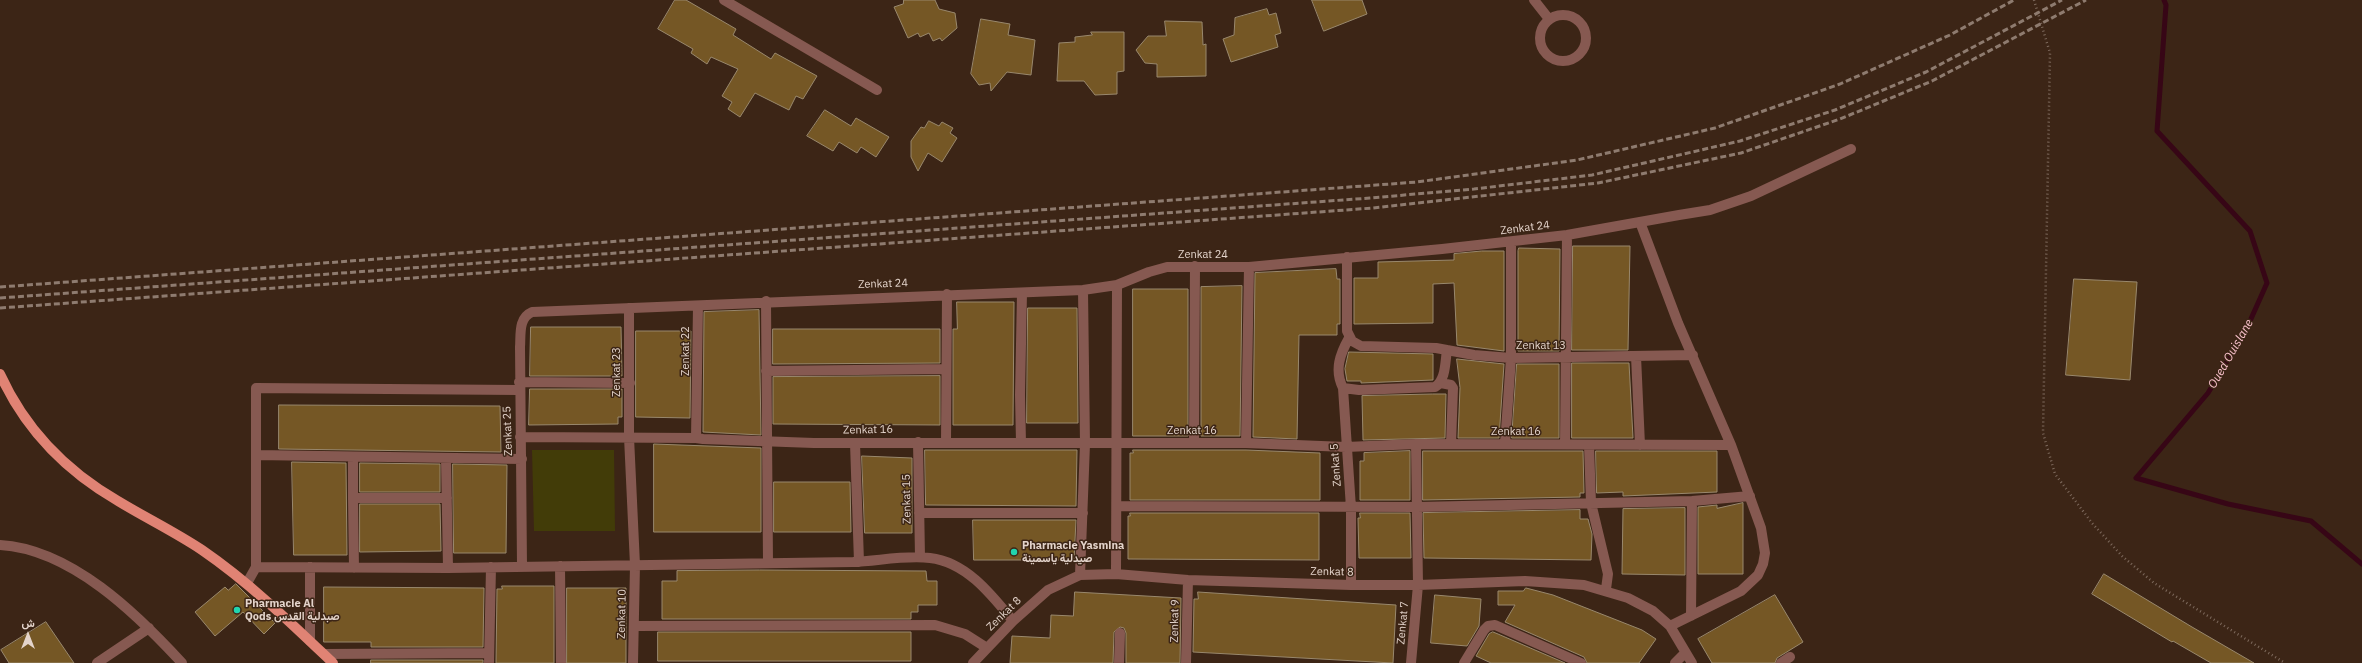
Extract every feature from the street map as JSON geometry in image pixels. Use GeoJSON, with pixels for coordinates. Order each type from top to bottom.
{"type":"FeatureCollection","features":[{"type":"Feature","properties":{"kind":"main road"},"geometry":{"type":"LineString","coordinates":[[0,374],[26,420],[58,457],[98,488],[176,533],[248,583],[333,663]]}},
{"type":"Feature","properties":{"kind":"street"},"geometry":{"type":"LineString","coordinates":[[724,0],[877,90]]}},
{"type":"Feature","properties":{"kind":"street"},"geometry":{"type":"LineString","coordinates":[[1534,0],[1549,19]]}},
{"type":"Feature","properties":{"kind":"street"},"geometry":{"type":"LineString","coordinates":[[1558,15],[1567,15],[1577,20],[1584,29],[1584,47],[1574,58],[1559,60],[1546,53],[1540,40],[1541,32],[1549,19],[1558,15]]}},
{"type":"Feature","properties":{"kind":"street","name":"Zenkat 24"},"geometry":{"type":"LineString","coordinates":[[543,310],[698,306],[766,301],[1083,290],[1117,286],[1149,272],[1167,267],[1249,267],[1511,242],[1567,235],[1710,210],[1735,202],[1851,149]]}},
{"type":"Feature","properties":{"kind":"street"},"geometry":{"type":"LineString","coordinates":[[1640,222],[1678,323],[1731,445],[1761,528],[1765,553],[1758,575],[1741,592],[1670,626]]}},
{"type":"Feature","properties":{"kind":"street"},"geometry":{"type":"LineString","coordinates":[[1564,444],[1567,235]]}},
{"type":"Feature","properties":{"kind":"street"},"geometry":{"type":"LineString","coordinates":[[1505,444],[1511,358],[1511,242]]}},
{"type":"Feature","properties":{"kind":"street"},"geometry":{"type":"LineString","coordinates":[[1347,257],[1346,320],[1349,338]]}},
{"type":"Feature","properties":{"kind":"street"},"geometry":{"type":"LineString","coordinates":[[1194,443],[1195,266]]}},
{"type":"Feature","properties":{"kind":"street"},"geometry":{"type":"LineString","coordinates":[[1246,443],[1249,267]]}},
{"type":"Feature","properties":{"kind":"street"},"geometry":{"type":"LineString","coordinates":[[1116,574],[1117,286]]}},
{"type":"Feature","properties":{"kind":"street"},"geometry":{"type":"LineString","coordinates":[[1080,575],[1085,444],[1083,290]]}},
{"type":"Feature","properties":{"kind":"street"},"geometry":{"type":"LineString","coordinates":[[1021,443],[1020,395],[1022,293]]}},
{"type":"Feature","properties":{"kind":"street"},"geometry":{"type":"LineString","coordinates":[[946,443],[947,294]]}},
{"type":"Feature","properties":{"kind":"street"},"geometry":{"type":"LineString","coordinates":[[766,301],[768,563]]}},
{"type":"Feature","properties":{"kind":"street","name":"Zenkat 22"},"geometry":{"type":"LineString","coordinates":[[696,438],[698,395],[698,306]]}},
{"type":"Feature","properties":{"kind":"street","name":"Zenkat 23"},"geometry":{"type":"LineString","coordinates":[[629,308],[629,437],[635,565]]}},
{"type":"Feature","properties":{"kind":"street","name":"Zenkat 25"},"geometry":{"type":"LineString","coordinates":[[522,566],[522,459],[519,386],[522,320],[529,314],[543,310]]}},
{"type":"Feature","properties":{"kind":"street","name":"Zenkat 13"},"geometry":{"type":"LineString","coordinates":[[1349,338],[1361,346],[1436,348],[1478,356],[1511,358],[1693,355]]}},
{"type":"Feature","properties":{"kind":"street","name":"Zenkat 5"},"geometry":{"type":"LineString","coordinates":[[1349,338],[1339,358],[1339,376],[1343,388],[1351,508],[1351,584]]}},
{"type":"Feature","properties":{"kind":"street"},"geometry":{"type":"LineString","coordinates":[[1441,383],[1447,350]]}},
{"type":"Feature","properties":{"kind":"street"},"geometry":{"type":"LineString","coordinates":[[1636,356],[1640,445]]}},
{"type":"Feature","properties":{"kind":"street"},"geometry":{"type":"LineString","coordinates":[[766,371],[946,369]]}},
{"type":"Feature","properties":{"kind":"street"},"geometry":{"type":"LineString","coordinates":[[248,583],[256,567],[256,388],[519,386],[630,383]]}},
{"type":"Feature","properties":{"kind":"street"},"geometry":{"type":"LineString","coordinates":[[1343,388],[1432,388],[1441,383],[1451,385],[1453,388],[1451,444]]}},
{"type":"Feature","properties":{"kind":"street","name":"Zenkat 16"},"geometry":{"type":"LineString","coordinates":[[520,436],[672,439],[696,438],[766,442],[1085,444],[1116,442],[1246,443],[1346,447],[1416,444],[1731,445]]}},
{"type":"Feature","properties":{"kind":"street","name":"Zenkat 15"},"geometry":{"type":"LineString","coordinates":[[918,442],[920,557]]}},
{"type":"Feature","properties":{"kind":"street"},"geometry":{"type":"LineString","coordinates":[[855,443],[858,562]]}},
{"type":"Feature","properties":{"kind":"street","name":"Zenkat 7"},"geometry":{"type":"LineString","coordinates":[[1411,663],[1418,585],[1416,444]]}},
{"type":"Feature","properties":{"kind":"street"},"geometry":{"type":"LineString","coordinates":[[1589,445],[1591,503],[1608,574],[1606,589]]}},
{"type":"Feature","properties":{"kind":"street"},"geometry":{"type":"LineString","coordinates":[[256,455],[522,459]]}},
{"type":"Feature","properties":{"kind":"street"},"geometry":{"type":"LineString","coordinates":[[353,456],[354,568]]}},
{"type":"Feature","properties":{"kind":"street"},"geometry":{"type":"LineString","coordinates":[[446,459],[448,568]]}},
{"type":"Feature","properties":{"kind":"street"},"geometry":{"type":"LineString","coordinates":[[1117,506],[1351,508],[1416,507],[1692,501],[1750,496]]}},
{"type":"Feature","properties":{"kind":"street"},"geometry":{"type":"LineString","coordinates":[[353,498],[447,498]]}},
{"type":"Feature","properties":{"kind":"street"},"geometry":{"type":"LineString","coordinates":[[1691,616],[1692,501]]}},
{"type":"Feature","properties":{"kind":"street"},"geometry":{"type":"LineString","coordinates":[[919,513],[1083,513]]}},
{"type":"Feature","properties":{"kind":"street"},"geometry":{"type":"LineString","coordinates":[[0,545],[40,553],[61,563],[97,585],[149,628],[182,663]]}},
{"type":"Feature","properties":{"kind":"street"},"geometry":{"type":"LineString","coordinates":[[256,567],[448,568],[858,562],[920,557],[946,562],[967,573],[983,586],[1013,621]]}},
{"type":"Feature","properties":{"kind":"street","name":"Zenkat 10"},"geometry":{"type":"LineString","coordinates":[[633,663],[635,565]]}},
{"type":"Feature","properties":{"kind":"street"},"geometry":{"type":"LineString","coordinates":[[560,566],[561,663]]}},
{"type":"Feature","properties":{"kind":"street"},"geometry":{"type":"LineString","coordinates":[[310,567],[310,641]]}},
{"type":"Feature","properties":{"kind":"street"},"geometry":{"type":"LineString","coordinates":[[324,654],[489,658],[491,567]]}},
{"type":"Feature","properties":{"kind":"street","name":"Zenkat 8"},"geometry":{"type":"LineString","coordinates":[[973,663],[1013,621],[1048,590],[1080,575],[1116,574],[1188,580],[1351,584],[1418,585],[1545,581],[1578,584],[1606,589],[1653,611],[1670,626],[1692,663]]}},
{"type":"Feature","properties":{"kind":"street","name":"Zenkat 9"},"geometry":{"type":"LineString","coordinates":[[1186,663],[1188,580]]}},
{"type":"Feature","properties":{"kind":"street"},"geometry":{"type":"LineString","coordinates":[[634,626],[935,625],[965,634],[987,648]]}},
{"type":"Feature","properties":{"kind":"street"},"geometry":{"type":"LineString","coordinates":[[1468,662],[1484,630],[1488,626],[1496,625],[1581,663]]}},
{"type":"Feature","properties":{"kind":"street"},"geometry":{"type":"LineString","coordinates":[[97,663],[149,628]]}},
{"type":"Feature","properties":{"kind":"street"},"geometry":{"type":"LineString","coordinates":[[1119,663],[1120,633]]}},
{"type":"Feature","properties":{"kind":"street"},"geometry":{"type":"LineString","coordinates":[[1674,663],[1685,653]]}},
{"type":"Feature","properties":{"kind":"street"},"geometry":{"type":"LineString","coordinates":[[1780,663],[1790,657]]}},
{"type":"Feature","properties":{"kind":"street"},"geometry":{"type":"LineString","coordinates":[[1186,663],[1191,663]]}},
{"type":"Feature","properties":{"kind":"path"},"geometry":{"type":"LineString","coordinates":[[2034,0],[2050,53],[2043,433],[2055,474],[2092,523],[2122,556],[2154,583],[2285,663]]}},
{"type":"Feature","properties":{"kind":"shaded area"},"geometry":{"type":"Polygon","coordinates":[[[532,450],[614,450],[615,531],[534,531],[532,450]]]}},
{"type":"Feature","properties":{"kind":"building"},"geometry":{"type":"Polygon","coordinates":[[[675,0],[686,0],[736,29],[733,35],[771,59],[775,53],[817,76],[803,99],[796,96],[789,110],[755,93],[740,117],[728,109],[732,102],[722,96],[738,69],[711,57],[707,64],[691,53],[693,49],[658,29],[675,0]]]}},
{"type":"Feature","properties":{"kind":"building"},"geometry":{"type":"Polygon","coordinates":[[[904,0],[935,0],[939,9],[955,13],[957,28],[942,41],[940,38],[933,41],[929,33],[920,37],[918,33],[908,38],[894,7],[903,4],[904,0]]]}},
{"type":"Feature","properties":{"kind":"building"},"geometry":{"type":"Polygon","coordinates":[[[1312,0],[1362,0],[1367,14],[1324,31],[1312,0]]]}},
{"type":"Feature","properties":{"kind":"building"},"geometry":{"type":"Polygon","coordinates":[[[1267,9],[1269,15],[1276,13],[1281,33],[1275,35],[1278,47],[1231,62],[1223,39],[1234,35],[1235,18],[1267,9]]]}},
{"type":"Feature","properties":{"kind":"building"},"geometry":{"type":"Polygon","coordinates":[[[981,19],[1010,24],[1008,35],[1035,40],[1031,75],[1007,72],[991,91],[990,83],[979,85],[971,74],[981,19]]]}},
{"type":"Feature","properties":{"kind":"building"},"geometry":{"type":"Polygon","coordinates":[[[1165,21],[1202,22],[1203,45],[1206,44],[1206,76],[1157,77],[1157,64],[1145,63],[1136,50],[1148,36],[1166,36],[1165,21]]]}},
{"type":"Feature","properties":{"kind":"building"},"geometry":{"type":"Polygon","coordinates":[[[1091,32],[1124,32],[1124,71],[1117,72],[1117,94],[1095,95],[1084,81],[1057,81],[1059,43],[1075,42],[1075,37],[1092,35],[1091,32]]]}},
{"type":"Feature","properties":{"kind":"building"},"geometry":{"type":"Polygon","coordinates":[[[825,110],[851,126],[856,118],[889,137],[876,157],[861,147],[857,153],[839,142],[833,151],[807,136],[825,110]]]}},
{"type":"Feature","properties":{"kind":"building"},"geometry":{"type":"Polygon","coordinates":[[[929,121],[939,126],[942,122],[953,128],[950,133],[957,138],[942,162],[928,153],[918,171],[911,157],[911,141],[921,127],[924,128],[929,121]]]}},
{"type":"Feature","properties":{"kind":"building"},"geometry":{"type":"Polygon","coordinates":[[[1573,246],[1630,246],[1628,350],[1572,350],[1573,246]]]}},
{"type":"Feature","properties":{"kind":"building"},"geometry":{"type":"Polygon","coordinates":[[[1519,248],[1560,249],[1559,351],[1518,351],[1519,248]]]}},
{"type":"Feature","properties":{"kind":"building"},"geometry":{"type":"Polygon","coordinates":[[[1482,251],[1504,251],[1504,351],[1457,345],[1454,283],[1433,284],[1433,323],[1354,324],[1354,278],[1378,278],[1378,262],[1454,260],[1454,254],[1482,251]]]}},
{"type":"Feature","properties":{"kind":"building"},"geometry":{"type":"Polygon","coordinates":[[[1336,269],[1337,279],[1340,279],[1340,324],[1337,324],[1337,335],[1299,335],[1297,439],[1253,437],[1255,273],[1336,269]]]}},
{"type":"Feature","properties":{"kind":"building"},"geometry":{"type":"Polygon","coordinates":[[[2074,279],[2137,282],[2130,380],[2066,375],[2074,279]]]}},
{"type":"Feature","properties":{"kind":"building"},"geometry":{"type":"Polygon","coordinates":[[[1242,286],[1240,436],[1201,436],[1201,287],[1242,286]]]}},
{"type":"Feature","properties":{"kind":"building"},"geometry":{"type":"Polygon","coordinates":[[[1133,289],[1188,289],[1188,436],[1133,436],[1133,289]]]}},
{"type":"Feature","properties":{"kind":"building"},"geometry":{"type":"Polygon","coordinates":[[[957,302],[1014,302],[1013,425],[953,425],[953,329],[957,329],[957,302]]]}},
{"type":"Feature","properties":{"kind":"building"},"geometry":{"type":"Polygon","coordinates":[[[1028,308],[1077,308],[1078,423],[1027,423],[1028,308]]]}},
{"type":"Feature","properties":{"kind":"building"},"geometry":{"type":"Polygon","coordinates":[[[759,310],[761,435],[703,432],[704,312],[759,310]]]}},
{"type":"Feature","properties":{"kind":"building"},"geometry":{"type":"Polygon","coordinates":[[[531,327],[621,327],[622,376],[530,376],[531,327]]]}},
{"type":"Feature","properties":{"kind":"building"},"geometry":{"type":"Polygon","coordinates":[[[773,329],[940,329],[940,363],[773,364],[773,329]]]}},
{"type":"Feature","properties":{"kind":"building"},"geometry":{"type":"Polygon","coordinates":[[[636,331],[691,331],[690,418],[636,417],[636,331]]]}},
{"type":"Feature","properties":{"kind":"building"},"geometry":{"type":"Polygon","coordinates":[[[1349,352],[1433,354],[1433,380],[1361,383],[1361,381],[1347,381],[1345,369],[1349,352]]]}},
{"type":"Feature","properties":{"kind":"building"},"geometry":{"type":"Polygon","coordinates":[[[1457,359],[1504,364],[1499,438],[1458,438],[1460,388],[1457,359]]]}},
{"type":"Feature","properties":{"kind":"building"},"geometry":{"type":"Polygon","coordinates":[[[1572,363],[1629,363],[1633,438],[1572,438],[1572,363]]]}},
{"type":"Feature","properties":{"kind":"building"},"geometry":{"type":"Polygon","coordinates":[[[1517,364],[1559,364],[1559,438],[1512,438],[1517,364]]]}},
{"type":"Feature","properties":{"kind":"building"},"geometry":{"type":"Polygon","coordinates":[[[940,376],[940,425],[773,424],[773,377],[940,376]]]}},
{"type":"Feature","properties":{"kind":"building"},"geometry":{"type":"Polygon","coordinates":[[[530,389],[622,389],[622,417],[618,417],[618,424],[529,425],[530,389]]]}},
{"type":"Feature","properties":{"kind":"building"},"geometry":{"type":"Polygon","coordinates":[[[1446,394],[1445,438],[1363,440],[1362,396],[1446,394]]]}},
{"type":"Feature","properties":{"kind":"building"},"geometry":{"type":"Polygon","coordinates":[[[279,405],[500,406],[501,452],[279,449],[279,405]]]}},
{"type":"Feature","properties":{"kind":"building"},"geometry":{"type":"Polygon","coordinates":[[[654,444],[761,448],[761,532],[654,532],[654,444]]]}},
{"type":"Feature","properties":{"kind":"building"},"geometry":{"type":"Polygon","coordinates":[[[925,450],[1077,450],[1076,506],[926,505],[925,450]]]}},
{"type":"Feature","properties":{"kind":"building"},"geometry":{"type":"Polygon","coordinates":[[[1133,450],[1246,450],[1320,453],[1320,500],[1130,500],[1130,453],[1133,453],[1133,450]]]}},
{"type":"Feature","properties":{"kind":"building"},"geometry":{"type":"Polygon","coordinates":[[[1410,451],[1410,500],[1360,500],[1360,461],[1364,461],[1364,453],[1410,451]]]}},
{"type":"Feature","properties":{"kind":"building"},"geometry":{"type":"Polygon","coordinates":[[[1423,451],[1583,451],[1584,493],[1580,493],[1580,497],[1423,500],[1423,451]]]}},
{"type":"Feature","properties":{"kind":"building"},"geometry":{"type":"Polygon","coordinates":[[[1596,451],[1717,451],[1717,492],[1623,496],[1623,492],[1597,493],[1596,451]]]}},
{"type":"Feature","properties":{"kind":"building"},"geometry":{"type":"Polygon","coordinates":[[[862,456],[912,458],[912,533],[865,533],[862,456]]]}},
{"type":"Feature","properties":{"kind":"building"},"geometry":{"type":"Polygon","coordinates":[[[292,462],[346,463],[347,555],[294,555],[292,462]]]}},
{"type":"Feature","properties":{"kind":"building"},"geometry":{"type":"Polygon","coordinates":[[[360,463],[440,464],[440,492],[360,492],[360,463]]]}},
{"type":"Feature","properties":{"kind":"building"},"geometry":{"type":"Polygon","coordinates":[[[453,464],[507,465],[506,553],[454,553],[453,464]]]}},
{"type":"Feature","properties":{"kind":"building"},"geometry":{"type":"Polygon","coordinates":[[[774,482],[850,482],[851,532],[774,532],[774,482]]]}},
{"type":"Feature","properties":{"kind":"building"},"geometry":{"type":"Polygon","coordinates":[[[1743,503],[1743,574],[1698,574],[1698,507],[1717,505],[1717,508],[1743,503]]]}},
{"type":"Feature","properties":{"kind":"building"},"geometry":{"type":"Polygon","coordinates":[[[360,504],[440,504],[441,551],[360,552],[360,504]]]}},
{"type":"Feature","properties":{"kind":"building"},"geometry":{"type":"Polygon","coordinates":[[[1685,508],[1685,575],[1622,574],[1623,509],[1685,508]]]}},
{"type":"Feature","properties":{"kind":"building"},"geometry":{"type":"Polygon","coordinates":[[[1580,510],[1580,519],[1588,519],[1592,534],[1591,560],[1424,558],[1423,513],[1580,510]]]}},
{"type":"Feature","properties":{"kind":"building"},"geometry":{"type":"Polygon","coordinates":[[[1130,513],[1319,513],[1319,560],[1128,559],[1128,516],[1130,516],[1130,513]]]}},
{"type":"Feature","properties":{"kind":"building"},"geometry":{"type":"Polygon","coordinates":[[[1360,513],[1410,513],[1411,558],[1359,558],[1358,518],[1360,518],[1360,513]]]}},
{"type":"Feature","properties":{"kind":"building"},"geometry":{"type":"Polygon","coordinates":[[[973,520],[1076,520],[1074,560],[974,560],[973,520]]]}},
{"type":"Feature","properties":{"kind":"building"},"geometry":{"type":"Polygon","coordinates":[[[677,571],[926,571],[927,581],[937,581],[937,605],[918,605],[918,612],[911,612],[911,619],[662,619],[662,581],[677,581],[677,571]]]}},
{"type":"Feature","properties":{"kind":"building"},"geometry":{"type":"Polygon","coordinates":[[[2104,574],[2254,663],[2211,663],[2173,641],[2172,642],[2092,594],[2104,574]]]}},
{"type":"Feature","properties":{"kind":"building"},"geometry":{"type":"Polygon","coordinates":[[[236,584],[275,623],[264,634],[243,612],[215,636],[195,612],[225,587],[228,590],[236,584]]]}},
{"type":"Feature","properties":{"kind":"building"},"geometry":{"type":"Polygon","coordinates":[[[502,586],[554,586],[554,663],[496,663],[497,589],[502,589],[502,586]]]}},
{"type":"Feature","properties":{"kind":"building"},"geometry":{"type":"Polygon","coordinates":[[[324,587],[484,588],[483,647],[371,647],[371,642],[324,642],[324,587]]]}},
{"type":"Feature","properties":{"kind":"building"},"geometry":{"type":"Polygon","coordinates":[[[567,588],[626,588],[626,663],[567,663],[567,588]]]}},
{"type":"Feature","properties":{"kind":"building"},"geometry":{"type":"Polygon","coordinates":[[[1526,588],[1553,595],[1642,630],[1656,639],[1639,663],[1587,663],[1584,657],[1505,622],[1515,605],[1498,605],[1498,591],[1523,591],[1526,588]]]}},
{"type":"Feature","properties":{"kind":"building"},"geometry":{"type":"Polygon","coordinates":[[[1075,592],[1181,598],[1180,663],[1126,663],[1126,633],[1124,628],[1120,627],[1114,632],[1113,663],[1010,663],[1012,636],[1050,638],[1051,615],[1073,616],[1075,592]]]}},
{"type":"Feature","properties":{"kind":"building"},"geometry":{"type":"Polygon","coordinates":[[[1198,592],[1396,605],[1393,663],[1193,652],[1194,599],[1198,599],[1198,592]]]}},
{"type":"Feature","properties":{"kind":"building"},"geometry":{"type":"Polygon","coordinates":[[[1435,595],[1481,599],[1479,626],[1467,646],[1431,643],[1435,595]]]}},
{"type":"Feature","properties":{"kind":"building"},"geometry":{"type":"Polygon","coordinates":[[[1775,595],[1803,642],[1777,658],[1775,663],[1712,663],[1698,639],[1775,595]]]}},
{"type":"Feature","properties":{"kind":"building"},"geometry":{"type":"Polygon","coordinates":[[[46,622],[74,663],[9,663],[1,650],[46,622]]]}},
{"type":"Feature","properties":{"kind":"building"},"geometry":{"type":"Polygon","coordinates":[[[658,632],[911,632],[911,661],[658,661],[658,632]]]}},
{"type":"Feature","properties":{"kind":"building"},"geometry":{"type":"Polygon","coordinates":[[[1493,632],[1565,663],[1491,663],[1476,656],[1489,634],[1493,632]]]}},
{"type":"Feature","properties":{"kind":"building"},"geometry":{"type":"Polygon","coordinates":[[[371,660],[483,660],[483,663],[371,663],[371,660]]]}},
{"type":"Feature","properties":{"kind":"waterway","name":"Oued Ouislane"},"geometry":{"type":"LineString","coordinates":[[2164,0],[2166,5],[2157,131],[2250,231],[2267,283],[2246,330],[2208,393],[2136,478],[2228,504],[2311,521],[2362,564]]}},
{"type":"Feature","properties":{"kind":"railway"},"geometry":{"type":"LineString","coordinates":[[0,287],[1417,182],[1577,160],[1715,128],[1840,84],[1950,35],[2014,0]]}},
{"type":"Feature","properties":{"kind":"railway"},"geometry":{"type":"LineString","coordinates":[[0,298],[1370,198],[1474,189],[1592,175],[1740,141],[1835,110],[1926,72],[2062,0]]}},
{"type":"Feature","properties":{"kind":"railway"},"geometry":{"type":"LineString","coordinates":[[0,308],[1373,208],[1598,183],[1741,153],[1840,119],[1932,81],[2086,0]]}},
{"type":"Feature","properties":{"kind":"place","name":"Pharmacie Yasmina صيدلية ياسمينة"},"geometry":{"type":"Point","coordinates":[1014,552]}},
{"type":"Feature","properties":{"kind":"place","name":"Pharmacie Al Qods صبدلية القدس"},"geometry":{"type":"Point","coordinates":[237,610]}}]}
